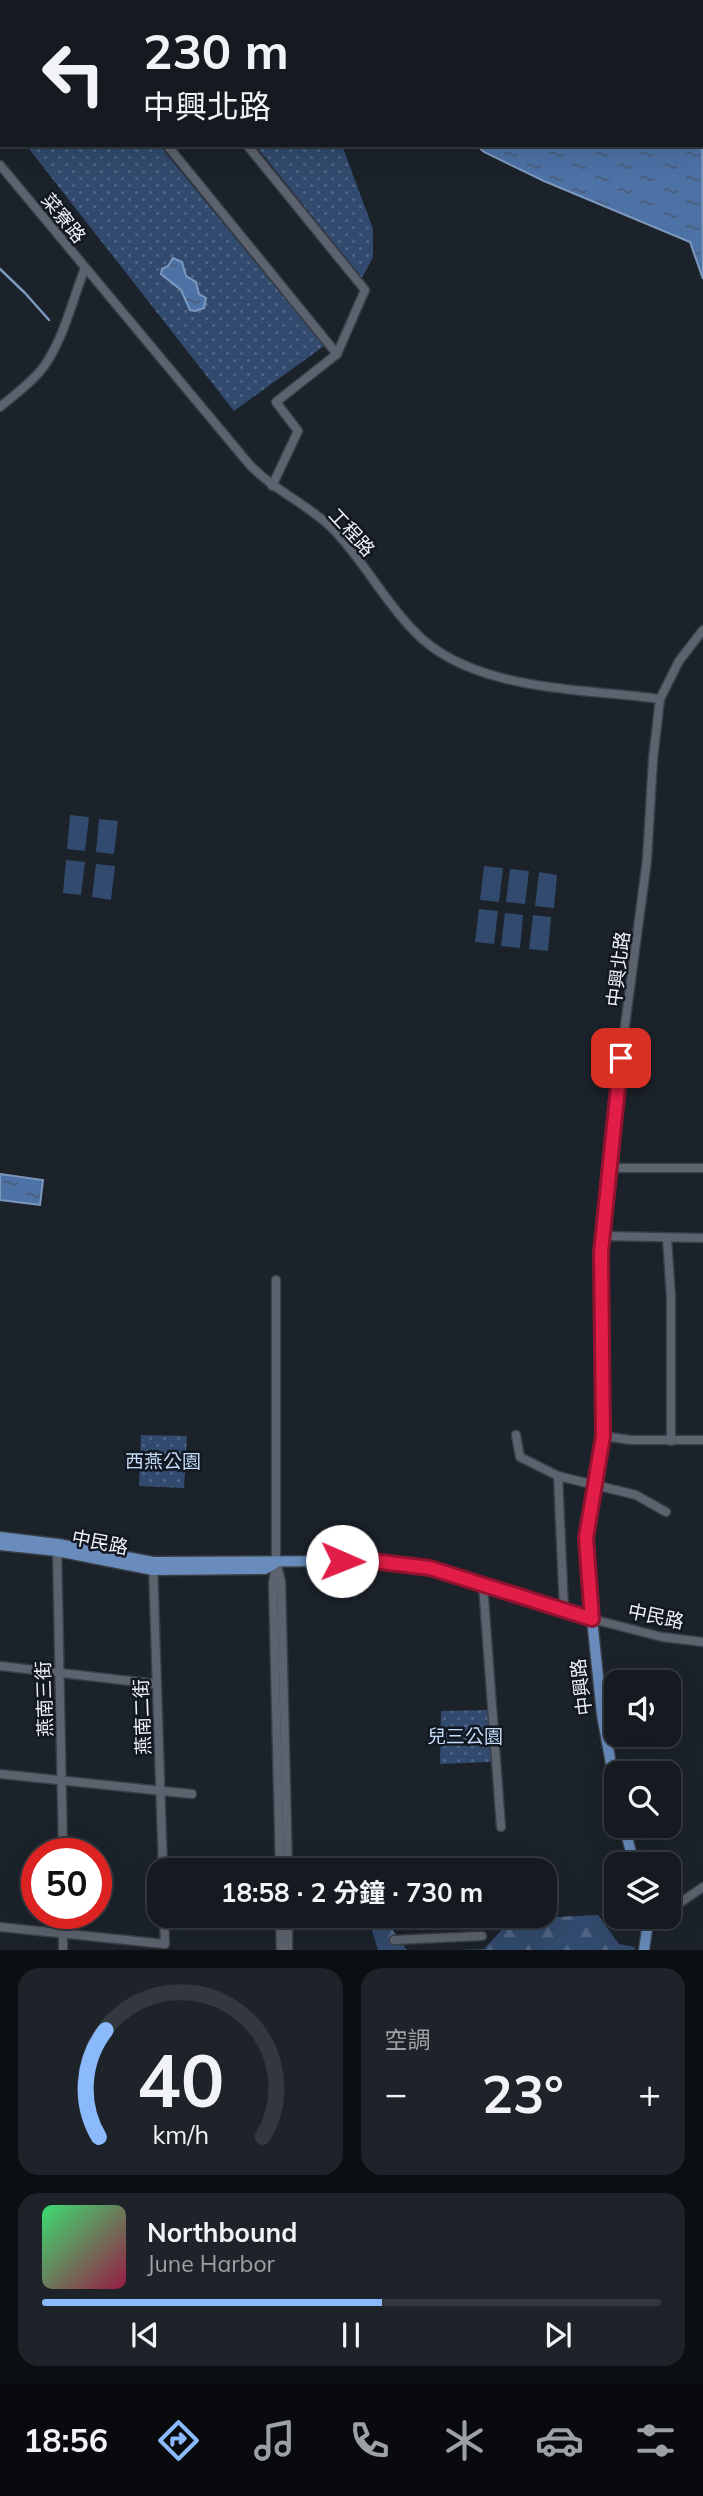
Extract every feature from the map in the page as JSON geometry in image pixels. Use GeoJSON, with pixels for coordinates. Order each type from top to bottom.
{"type":"FeatureCollection","features":[{"type":"Feature","properties":{"kind":"main road","name":"中民路"},"geometry":{"type":"LineString","coordinates":[[0,1536],[153,1566],[364,1560],[430,1568],[592,1619]]}},
{"type":"Feature","properties":{"kind":"main road","name":"中民路"},"geometry":{"type":"LineString","coordinates":[[0,1545],[57,1548]]}},
{"type":"Feature","properties":{"kind":"main road","name":"中興路"},"geometry":{"type":"LineString","coordinates":[[592,1619],[602,1715],[610,1761]]}},
{"type":"Feature","properties":{"kind":"main road"},"geometry":{"type":"LineString","coordinates":[[644,1950],[645,1929]]}},
{"type":"Feature","properties":{"kind":"street"},"geometry":{"type":"LineString","coordinates":[[169,147],[337,354]]}},
{"type":"Feature","properties":{"kind":"street"},"geometry":{"type":"LineString","coordinates":[[249,147],[365,290],[337,354],[276,402],[298,431],[272,486]]}},
{"type":"Feature","properties":{"kind":"street","name":"菜寮路"},"geometry":{"type":"LineString","coordinates":[[0,165],[85,268],[76,297],[44,367],[0,407]]}},
{"type":"Feature","properties":{"kind":"street","name":"工程路"},"geometry":{"type":"LineString","coordinates":[[85,268],[249,464],[272,486],[324,520],[360,561],[414,632],[446,655],[482,673],[509,681],[660,699]]}},
{"type":"Feature","properties":{"kind":"street","name":"中興北路"},"geometry":{"type":"LineString","coordinates":[[592,1619],[586,1538],[603,1436],[603,1236],[618,1078],[647,860],[653,759],[660,699],[679,661],[703,630]]}},
{"type":"Feature","properties":{"kind":"street"},"geometry":{"type":"LineString","coordinates":[[608,1168],[703,1168]]}},
{"type":"Feature","properties":{"kind":"street"},"geometry":{"type":"LineString","coordinates":[[603,1236],[703,1238]]}},
{"type":"Feature","properties":{"kind":"street"},"geometry":{"type":"LineString","coordinates":[[667,1238],[671,1297],[671,1441]]}},
{"type":"Feature","properties":{"kind":"street"},"geometry":{"type":"LineString","coordinates":[[276,1280],[276,1563],[273,1584],[273,1634],[280,1858]]}},
{"type":"Feature","properties":{"kind":"street"},"geometry":{"type":"LineString","coordinates":[[516,1435],[520,1457],[558,1476],[636,1495],[666,1512]]}},
{"type":"Feature","properties":{"kind":"street"},"geometry":{"type":"LineString","coordinates":[[603,1436],[631,1440],[703,1440]]}},
{"type":"Feature","properties":{"kind":"street"},"geometry":{"type":"LineString","coordinates":[[558,1476],[564,1610]]}},
{"type":"Feature","properties":{"kind":"street","name":"燕南三街"},"geometry":{"type":"LineString","coordinates":[[57,1548],[62,1838]]}},
{"type":"Feature","properties":{"kind":"street"},"geometry":{"type":"LineString","coordinates":[[276,1563],[281,1581],[288,1858]]}},
{"type":"Feature","properties":{"kind":"street","name":"燕南二街"},"geometry":{"type":"LineString","coordinates":[[153,1566],[163,1858]]}},
{"type":"Feature","properties":{"kind":"street"},"geometry":{"type":"LineString","coordinates":[[483,1585],[500,1827]]}},
{"type":"Feature","properties":{"kind":"street","name":"中民路"},"geometry":{"type":"LineString","coordinates":[[592,1619],[662,1637],[703,1642]]}},
{"type":"Feature","properties":{"kind":"street"},"geometry":{"type":"LineString","coordinates":[[0,1667],[157,1684]]}},
{"type":"Feature","properties":{"kind":"street"},"geometry":{"type":"LineString","coordinates":[[0,1774],[192,1794]]}},
{"type":"Feature","properties":{"kind":"street"},"geometry":{"type":"LineString","coordinates":[[681,1902],[703,1887]]}},
{"type":"Feature","properties":{"kind":"street"},"geometry":{"type":"LineString","coordinates":[[0,1927],[165,1944],[164,1928]]}},
{"type":"Feature","properties":{"kind":"street"},"geometry":{"type":"LineString","coordinates":[[280,1928],[281,1950]]}},
{"type":"Feature","properties":{"kind":"street"},"geometry":{"type":"LineString","coordinates":[[288,1928],[288,1950]]}},
{"type":"Feature","properties":{"kind":"street"},"geometry":{"type":"LineString","coordinates":[[63,1929],[63,1950]]}},
{"type":"Feature","properties":{"kind":"street"},"geometry":{"type":"LineString","coordinates":[[394,1940],[482,1936]]}},
{"type":"Feature","properties":{"kind":"green space"},"geometry":{"type":"Polygon","coordinates":[[[28,147],[161,147],[324,346],[234,411],[28,147]]]}},
{"type":"Feature","properties":{"kind":"green space"},"geometry":{"type":"Polygon","coordinates":[[[257,147],[343,147],[373,229],[373,257],[362,278],[257,147]]]}},
{"type":"Feature","properties":{"kind":"green space"},"geometry":{"type":"Polygon","coordinates":[[[70,815],[89,817],[85,851],[67,849],[70,815]]]}},
{"type":"Feature","properties":{"kind":"green space"},"geometry":{"type":"Polygon","coordinates":[[[99,819],[118,821],[114,854],[96,852],[99,819]]]}},
{"type":"Feature","properties":{"kind":"green space"},"geometry":{"type":"Polygon","coordinates":[[[66,860],[85,862],[81,895],[63,893],[66,860]]]}},
{"type":"Feature","properties":{"kind":"green space"},"geometry":{"type":"Polygon","coordinates":[[[96,864],[115,866],[111,900],[92,897],[96,864]]]}},
{"type":"Feature","properties":{"kind":"green space"},"geometry":{"type":"Polygon","coordinates":[[[484,866],[503,868],[499,902],[480,900],[484,866]]]}},
{"type":"Feature","properties":{"kind":"green space"},"geometry":{"type":"Polygon","coordinates":[[[510,869],[529,871],[525,904],[506,902],[510,869]]]}},
{"type":"Feature","properties":{"kind":"green space"},"geometry":{"type":"Polygon","coordinates":[[[539,872],[557,875],[554,908],[535,906],[539,872]]]}},
{"type":"Feature","properties":{"kind":"green space"},"geometry":{"type":"Polygon","coordinates":[[[479,909],[498,911],[494,944],[475,942],[479,909]]]}},
{"type":"Feature","properties":{"kind":"green space"},"geometry":{"type":"Polygon","coordinates":[[[505,913],[523,915],[520,948],[501,946],[505,913]]]}},
{"type":"Feature","properties":{"kind":"green space"},"geometry":{"type":"Polygon","coordinates":[[[533,915],[551,917],[548,951],[529,949],[533,915]]]}},
{"type":"Feature","properties":{"kind":"green space","name":"西燕公園"},"geometry":{"type":"Polygon","coordinates":[[[141,1435],[187,1436],[184,1488],[139,1486],[141,1435]]]}},
{"type":"Feature","properties":{"kind":"green space","name":"兒三公園"},"geometry":{"type":"Polygon","coordinates":[[[488,1710],[492,1762],[440,1764],[441,1711],[488,1710]]]}},
{"type":"Feature","properties":{"kind":"green space"},"geometry":{"type":"Polygon","coordinates":[[[598,1915],[604,1923],[604,1929],[608,1929],[619,1944],[635,1947],[635,1950],[459,1950],[484,1949],[504,1928],[557,1928],[557,1917],[598,1915]]]}},
{"type":"Feature","properties":{"kind":"green space"},"geometry":{"type":"Polygon","coordinates":[[[392,1929],[407,1950],[378,1950],[372,1930],[392,1929]]]}},
{"type":"Feature","properties":{"kind":"water"},"geometry":{"type":"Polygon","coordinates":[[[478,147],[702,147],[703,279],[690,242],[544,181],[478,147]]]}},
{"type":"Feature","properties":{"kind":"water"},"geometry":{"type":"Polygon","coordinates":[[[173,258],[182,262],[186,276],[196,282],[199,294],[206,298],[204,308],[190,310],[181,290],[161,274],[162,269],[168,266],[173,258]]]}},
{"type":"Feature","properties":{"kind":"water"},"geometry":{"type":"Polygon","coordinates":[[[0,1174],[43,1180],[40,1205],[0,1200],[0,1174]]]}},
{"type":"Feature","properties":{"kind":"waterway"},"geometry":{"type":"LineString","coordinates":[[0,269],[49,320]]}},
{"type":"Feature","properties":{"kind":"route"},"geometry":{"type":"LineString","coordinates":[[342,1561],[364,1560],[430,1568],[592,1619],[586,1538],[603,1436],[601,1252],[621,1058]]}}]}
